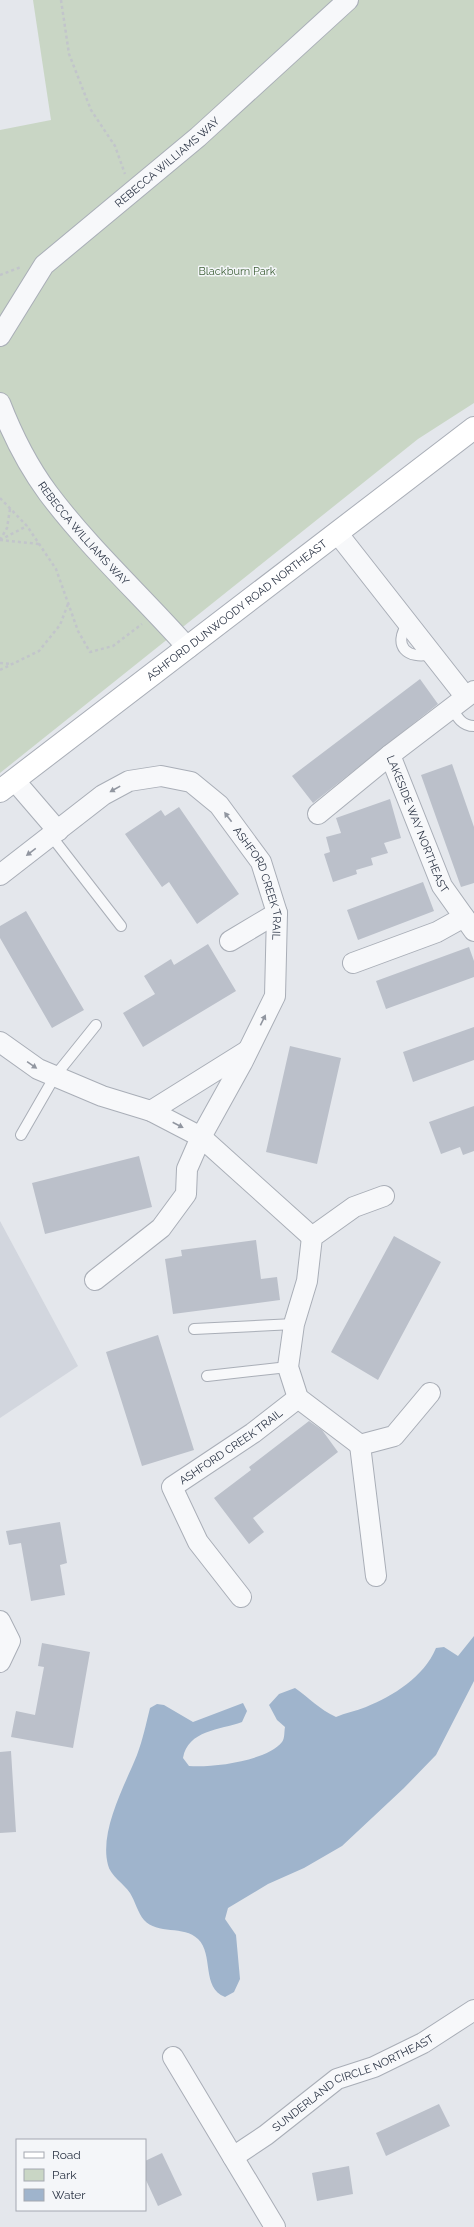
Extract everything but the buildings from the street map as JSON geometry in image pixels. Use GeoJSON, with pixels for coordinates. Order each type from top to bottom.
{"type":"FeatureCollection","features":[{"type":"Feature","properties":{"kind":"main road","name":"ASHFORD DUNWOODY ROAD NORTHEAST"},"geometry":{"type":"LineString","coordinates":[[8,786],[338,534],[474,428]]}},
{"type":"Feature","properties":{"kind":"street","name":"REBECCA WILLIAMS WAY"},"geometry":{"type":"LineString","coordinates":[[0,336],[44,265],[198,137],[348,0]]}},
{"type":"Feature","properties":{"kind":"street","name":"REBECCA WILLIAMS WAY"},"geometry":{"type":"LineString","coordinates":[[0,403],[12,433],[47,492],[81,534],[188,648]]}},
{"type":"Feature","properties":{"kind":"street"},"geometry":{"type":"LineString","coordinates":[[338,534],[432,654],[463,698]]}},
{"type":"Feature","properties":{"kind":"street","name":"LAKESIDE WAY NORTHEAST"},"geometry":{"type":"LineString","coordinates":[[463,698],[390,755],[442,886],[469,924]]}},
{"type":"Feature","properties":{"kind":"street"},"geometry":{"type":"LineString","coordinates":[[318,814],[390,755]]}},
{"type":"Feature","properties":{"kind":"street","name":"ASHFORD CREEK TRAIL"},"geometry":{"type":"LineString","coordinates":[[0,875],[55,834],[103,795],[129,781],[161,776],[191,782],[219,805],[261,862],[277,913],[275,996],[201,1137],[187,1169],[186,1194],[161,1228],[95,1280]]}},
{"type":"Feature","properties":{"kind":"street"},"geometry":{"type":"LineString","coordinates":[[8,786],[55,834]]}},
{"type":"Feature","properties":{"kind":"street"},"geometry":{"type":"LineString","coordinates":[[230,941],[277,913]]}},
{"type":"Feature","properties":{"kind":"street"},"geometry":{"type":"LineString","coordinates":[[353,963],[437,932],[469,924]]}},
{"type":"Feature","properties":{"kind":"street"},"geometry":{"type":"LineString","coordinates":[[0,1042],[38,1069],[102,1096],[151,1111],[201,1137],[312,1237]]}},
{"type":"Feature","properties":{"kind":"street"},"geometry":{"type":"LineString","coordinates":[[151,1111],[248,1050]]}},
{"type":"Feature","properties":{"kind":"street"},"geometry":{"type":"LineString","coordinates":[[376,1576],[360,1445],[298,1398],[288,1367],[294,1324],[307,1281],[312,1237],[354,1207],[384,1196]]}},
{"type":"Feature","properties":{"kind":"street"},"geometry":{"type":"LineString","coordinates":[[360,1445],[394,1436],[430,1393]]}},
{"type":"Feature","properties":{"kind":"street","name":"ASHFORD CREEK TRAIL"},"geometry":{"type":"LineString","coordinates":[[241,1597],[198,1542],[172,1487],[253,1433],[298,1398]]}},
{"type":"Feature","properties":{"kind":"street"},"geometry":{"type":"LineString","coordinates":[[0,1621],[10,1641],[0,1662]]}},
{"type":"Feature","properties":{"kind":"street","name":"SUNDERLAND CIRCLE NORTHEAST"},"geometry":{"type":"LineString","coordinates":[[232,2157],[266,2135],[337,2079],[374,2067],[416,2046],[474,2010]]}},
{"type":"Feature","properties":{"kind":"street"},"geometry":{"type":"LineString","coordinates":[[173,2057],[275,2227]]}},
{"type":"Feature","properties":{"kind":"lane"},"geometry":{"type":"LineString","coordinates":[[463,698],[458,720],[468,726],[474,726]]}},
{"type":"Feature","properties":{"kind":"lane"},"geometry":{"type":"LineString","coordinates":[[55,834],[121,926]]}},
{"type":"Feature","properties":{"kind":"lane"},"geometry":{"type":"LineString","coordinates":[[21,1135],[55,1076],[96,1025]]}},
{"type":"Feature","properties":{"kind":"lane"},"geometry":{"type":"LineString","coordinates":[[194,1329],[294,1324]]}},
{"type":"Feature","properties":{"kind":"lane"},"geometry":{"type":"LineString","coordinates":[[207,1376],[288,1367]]}},
{"type":"Feature","properties":{"kind":"path"},"geometry":{"type":"LineString","coordinates":[[61,0],[70,54],[91,110],[115,146],[126,176]]}},
{"type":"Feature","properties":{"kind":"path"},"geometry":{"type":"LineString","coordinates":[[0,275],[22,266]]}},
{"type":"Feature","properties":{"kind":"path"},"geometry":{"type":"LineString","coordinates":[[0,498],[27,526],[56,569],[78,631],[90,652],[113,646],[156,613]]}},
{"type":"Feature","properties":{"kind":"path"},"geometry":{"type":"LineString","coordinates":[[0,540],[7,528],[10,509]]}},
{"type":"Feature","properties":{"kind":"path"},"geometry":{"type":"LineString","coordinates":[[27,526],[0,540],[39,544]]}},
{"type":"Feature","properties":{"kind":"path"},"geometry":{"type":"LineString","coordinates":[[0,670],[40,651],[60,625],[68,604]]}},
{"type":"Feature","properties":{"kind":"path"},"geometry":{"type":"LineString","coordinates":[[0,663],[13,664]]}},
{"type":"Feature","properties":{"kind":"shaded area"},"geometry":{"type":"Polygon","coordinates":[[[0,1221],[78,1366],[0,1418],[0,1221]]]}},
{"type":"Feature","properties":{"kind":"green space","name":"Blackburn Park"},"geometry":{"type":"Polygon","coordinates":[[[33,0],[474,0],[474,403],[418,439],[0,773],[0,130],[51,120],[33,0]]]}},
{"type":"Feature","properties":{"kind":"water"},"geometry":{"type":"Polygon","coordinates":[[[474,1636],[474,1681],[436,1755],[404,1788],[342,1846],[304,1868],[268,1884],[228,1908],[225,1919],[236,1935],[240,1979],[234,1992],[225,1997],[218,1993],[210,1979],[206,1953],[203,1945],[198,1939],[185,1932],[163,1929],[149,1925],[142,1917],[130,1893],[114,1876],[108,1865],[106,1852],[110,1823],[120,1794],[137,1755],[150,1708],[157,1704],[164,1705],[193,1722],[243,1703],[247,1711],[242,1722],[206,1732],[198,1736],[186,1749],[183,1758],[189,1766],[211,1766],[238,1762],[275,1749],[282,1742],[285,1727],[277,1720],[269,1705],[279,1694],[295,1688],[319,1707],[336,1717],[366,1707],[397,1691],[416,1677],[431,1658],[436,1648],[444,1647],[458,1656],[474,1636]]]}}]}
